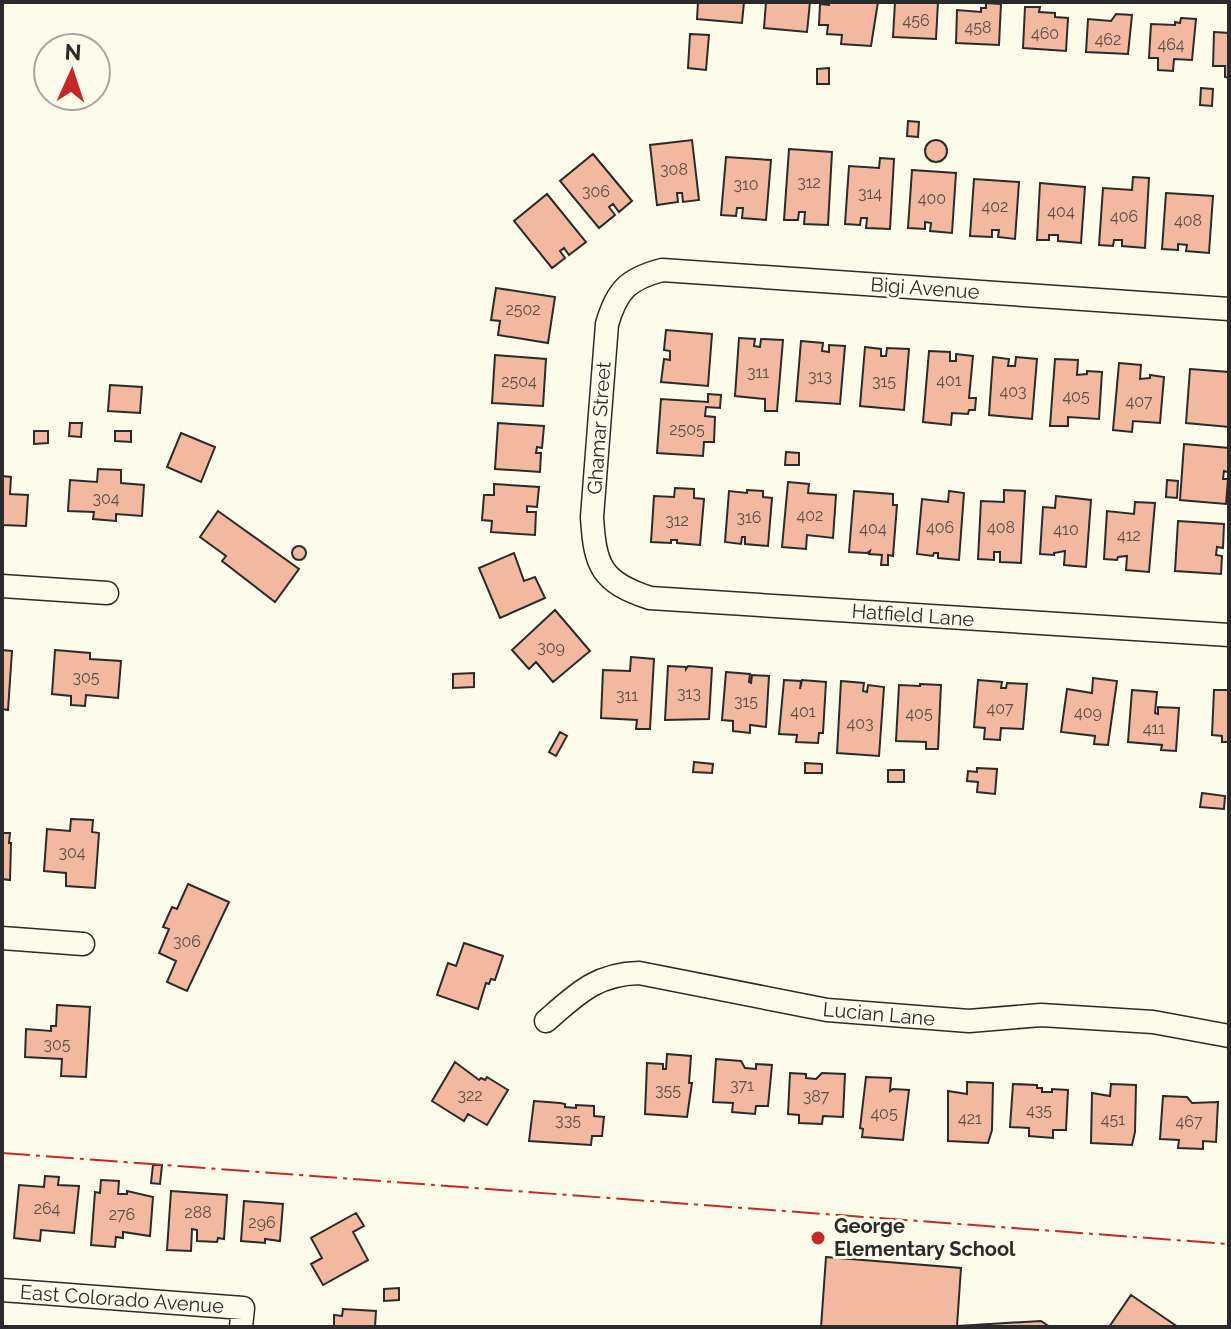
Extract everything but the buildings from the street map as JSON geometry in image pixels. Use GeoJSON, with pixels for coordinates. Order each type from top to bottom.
{"type":"FeatureCollection","features":[{"type":"Feature","properties":{"kind":"street","name":"Bigi Avenue"},"geometry":{"type":"LineString","coordinates":[[625,286],[642,275],[662,270],[1229,309]]}},
{"type":"Feature","properties":{"kind":"street","name":"Ghamar Street"},"geometry":{"type":"LineString","coordinates":[[604,572],[594,547],[592,517],[607,324],[613,304],[625,286]]}},
{"type":"Feature","properties":{"kind":"street","name":"Hatfield Lane"},"geometry":{"type":"LineString","coordinates":[[604,572],[625,590],[650,598],[1229,635]]}},
{"type":"Feature","properties":{"kind":"street"},"geometry":{"type":"LineString","coordinates":[[2,586],[107,593]]}},
{"type":"Feature","properties":{"kind":"street"},"geometry":{"type":"LineString","coordinates":[[2,938],[83,944]]}},
{"type":"Feature","properties":{"kind":"street","name":"Lucian Lane"},"geometry":{"type":"LineString","coordinates":[[546,1021],[590,985],[622,974],[639,973],[827,1010],[969,1021],[1041,1015],[1153,1022],[1229,1036]]}},
{"type":"Feature","properties":{"kind":"street","name":"East Colorado Avenue"},"geometry":{"type":"LineString","coordinates":[[2,1290],[242,1317]]}},
{"type":"Feature","properties":{"kind":"power"},"geometry":{"type":"LineString","coordinates":[[2,1153],[1229,1244]]}},
{"type":"Feature","properties":{"kind":"place","name":"George Elementary School"},"geometry":{"type":"Point","coordinates":[818,1238]}}]}
